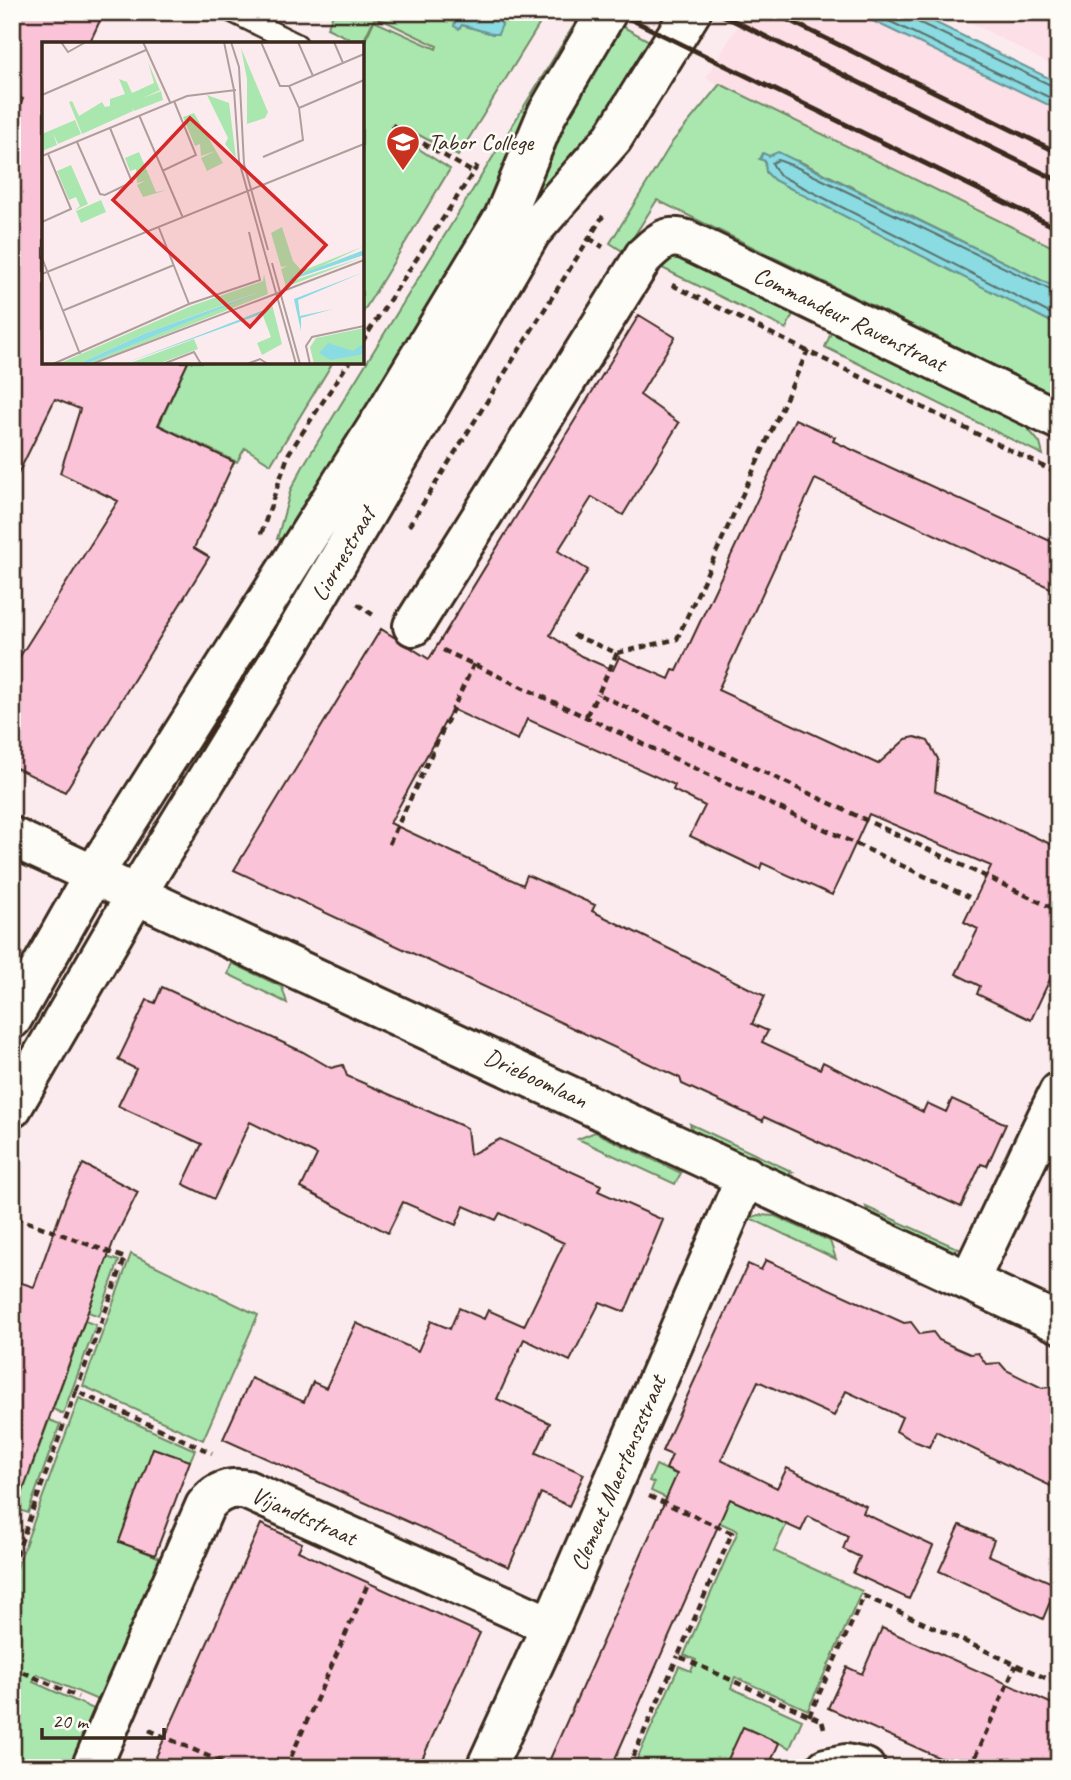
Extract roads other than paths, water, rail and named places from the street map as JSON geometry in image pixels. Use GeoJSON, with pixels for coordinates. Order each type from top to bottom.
{"type":"FeatureCollection","features":[{"type":"Feature","properties":{"kind":"street","name":"Liornestraat"},"geometry":{"type":"LineString","coordinates":[[12,1019],[94,874],[384,416],[503,217],[547,114],[607,12]]}},
{"type":"Feature","properties":{"kind":"street","name":"Liornestraat"},"geometry":{"type":"LineString","coordinates":[[12,1108],[137,893],[293,638],[531,232],[613,138],[691,12]]}},
{"type":"Feature","properties":{"kind":"street","name":"Commandeur Ravenstraat"},"geometry":{"type":"LineString","coordinates":[[412,632],[629,257],[663,238],[674,236],[1059,420]]}},
{"type":"Feature","properties":{"kind":"street","name":"Drieboomlaan"},"geometry":{"type":"LineString","coordinates":[[12,837],[1059,1323]]}},
{"type":"Feature","properties":{"kind":"street"},"geometry":{"type":"LineString","coordinates":[[969,1281],[1059,1092]]}},
{"type":"Feature","properties":{"kind":"street","name":"Clement Maertenszstraat"},"geometry":{"type":"LineString","coordinates":[[486,1768],[551,1626],[746,1176]]}},
{"type":"Feature","properties":{"kind":"street","name":"Vijandtstraat"},"geometry":{"type":"LineString","coordinates":[[91,1768],[205,1506],[214,1494],[226,1490],[247,1490],[551,1626]]}},
{"type":"Feature","properties":{"kind":"lane"},"geometry":{"type":"LineString","coordinates":[[232,12],[294,42]]}},
{"type":"Feature","properties":{"kind":"water"},"geometry":{"type":"Polygon","coordinates":[[[435,12],[492,12],[502,25],[498,34],[462,25],[459,29],[454,26],[455,22],[435,12]]]}},
{"type":"Feature","properties":{"kind":"water"},"geometry":{"type":"Polygon","coordinates":[[[854,12],[914,12],[1059,83],[1059,110],[854,12]]]}},
{"type":"Feature","properties":{"kind":"water"},"geometry":{"type":"Polygon","coordinates":[[[778,152],[1059,289],[1059,326],[774,180],[766,172],[765,161],[760,159],[763,153],[769,156],[778,152]]]}},
{"type":"Feature","properties":{"kind":"railway"},"geometry":{"type":"LineString","coordinates":[[616,12],[1059,229]]}},
{"type":"Feature","properties":{"kind":"railway"},"geometry":{"type":"LineString","coordinates":[[716,12],[1059,181]]}},
{"type":"Feature","properties":{"kind":"railway"},"geometry":{"type":"LineString","coordinates":[[772,12],[1059,153]]}},
{"type":"Feature","properties":{"kind":"place","name":"Tabor College"},"geometry":{"type":"Point","coordinates":[403,172]}}]}
